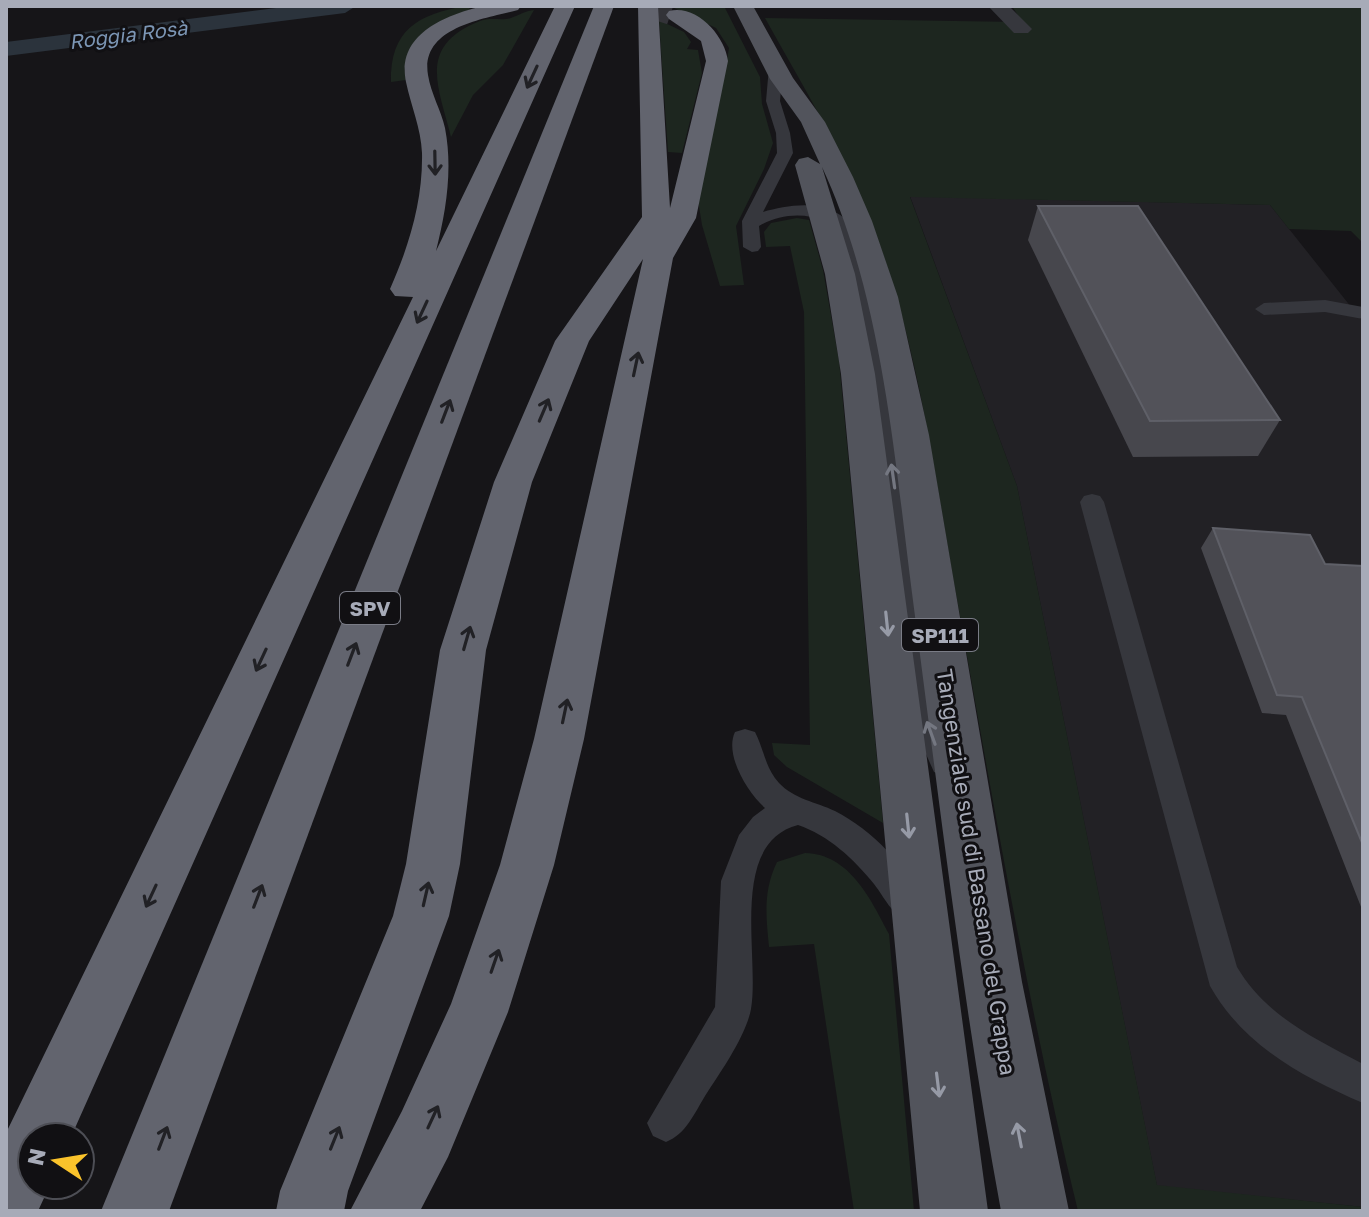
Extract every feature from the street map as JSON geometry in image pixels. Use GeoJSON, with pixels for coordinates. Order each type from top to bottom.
{"type":"FeatureCollection","features":[{"type":"Feature","properties":{"kind":"highway"},"geometry":{"type":"LineString","coordinates":[[329,513],[329,444],[407,287],[431,208],[435,175],[434,141],[417,73],[417,56],[430,38],[448,26],[511,6]]}},
{"type":"Feature","properties":{"kind":"highway"},"geometry":{"type":"LineString","coordinates":[[45,1121],[565,6]]}},
{"type":"Feature","properties":{"kind":"highway","name":"SPV"},"geometry":{"type":"LineString","coordinates":[[135,1211],[604,6]]}},
{"type":"Feature","properties":{"kind":"highway"},"geometry":{"type":"LineString","coordinates":[[384,1211],[425,1134],[478,1012],[538,827],[570,688],[657,239],[648,6]]}},
{"type":"Feature","properties":{"kind":"highway"},"geometry":{"type":"LineString","coordinates":[[310,1211],[314,1191],[421,916],[433,864],[463,650],[513,482],[572,341],[657,239],[682,218],[717,51],[710,36],[676,15]]}},
{"type":"Feature","properties":{"kind":"highway"},"geometry":{"type":"LineString","coordinates":[[6,1205],[16,1184]]}},
{"type":"Feature","properties":{"kind":"main road","name":"Tangenziale sud di Bassano del Grappa"},"geometry":{"type":"LineString","coordinates":[[743,6],[779,73],[813,122],[840,177],[858,221],[882,297],[910,435],[1014,1108],[1035,1211]]}},
{"type":"Feature","properties":{"kind":"main road","name":"Tangenziale sud di Bassano del Grappa"},"geometry":{"type":"LineString","coordinates":[[779,73],[840,274],[858,374],[954,1211]]}},
{"type":"Feature","properties":{"kind":"street"},"geometry":{"type":"LineString","coordinates":[[998,6],[1021,29]]}},
{"type":"Feature","properties":{"kind":"lane"},"geometry":{"type":"LineString","coordinates":[[752,247],[749,225],[785,153],[783,133],[773,101],[779,73]]}},
{"type":"Feature","properties":{"kind":"lane"},"geometry":{"type":"LineString","coordinates":[[749,225],[764,216],[782,211],[823,215],[842,225],[865,305],[891,458],[925,716],[934,744],[966,803]]}},
{"type":"Feature","properties":{"kind":"lane"},"geometry":{"type":"LineString","coordinates":[[1264,309],[1325,306],[1363,313]]}},
{"type":"Feature","properties":{"kind":"lane"},"geometry":{"type":"LineString","coordinates":[[1092,502],[1213,947],[1226,983],[1240,1006],[1258,1025],[1276,1038],[1363,1084]]}},
{"type":"Feature","properties":{"kind":"lane"},"geometry":{"type":"LineString","coordinates":[[745,741],[753,770],[763,788],[797,811],[820,818],[855,842],[885,872],[919,922]]}},
{"type":"Feature","properties":{"kind":"lane"},"geometry":{"type":"LineString","coordinates":[[666,1123],[712,1052],[733,1010],[737,881],[742,862],[763,825],[776,816],[797,811]]}},
{"type":"Feature","properties":{"kind":"shaded area"},"geometry":{"type":"Polygon","coordinates":[[[466,6],[481,6],[469,7],[470,12],[424,36],[408,54],[406,80],[391,82],[396,49],[410,28],[434,14],[466,6]]]}},
{"type":"Feature","properties":{"kind":"shaded area"},"geometry":{"type":"Polygon","coordinates":[[[670,6],[724,6],[760,77],[762,104],[773,143],[736,226],[744,285],[720,286],[702,225],[696,188],[729,48],[716,28],[670,6]]]}},
{"type":"Feature","properties":{"kind":"shaded area"},"geometry":{"type":"Polygon","coordinates":[[[1012,6],[1363,6],[1363,243],[1351,231],[1289,229],[1270,205],[910,197],[1017,486],[1157,1185],[1363,1207],[1363,1211],[1078,1211],[1013,909],[909,342],[884,257],[860,195],[765,18],[1022,22],[1012,6]]]}},
{"type":"Feature","properties":{"kind":"shaded area"},"geometry":{"type":"Polygon","coordinates":[[[534,10],[503,65],[473,95],[451,137],[437,69],[447,42],[480,21],[508,19],[534,10]]]}},
{"type":"Feature","properties":{"kind":"shaded area"},"geometry":{"type":"Polygon","coordinates":[[[659,20],[684,32],[691,42],[687,49],[698,50],[702,73],[682,153],[668,152],[659,20]]]}},
{"type":"Feature","properties":{"kind":"shaded area"},"geometry":{"type":"Polygon","coordinates":[[[910,196],[1270,205],[1363,322],[1363,1207],[1157,1186],[1017,486],[910,196]]]}},
{"type":"Feature","properties":{"kind":"shaded area"},"geometry":{"type":"Polygon","coordinates":[[[797,218],[809,220],[823,270],[839,361],[883,823],[787,767],[774,755],[772,743],[810,745],[804,312],[790,246],[766,247],[764,232],[771,223],[797,218]]]}},
{"type":"Feature","properties":{"kind":"shaded area"},"geometry":{"type":"Polygon","coordinates":[[[805,853],[821,855],[847,870],[866,894],[889,934],[914,1211],[854,1211],[814,944],[769,947],[767,904],[769,883],[777,862],[805,853]]]}},
{"type":"Feature","properties":{"kind":"building"},"geometry":{"type":"Polygon","coordinates":[[[1038,206],[1138,206],[1280,420],[1150,421],[1038,206]]]}},
{"type":"Feature","properties":{"kind":"building"},"geometry":{"type":"Polygon","coordinates":[[[1213,528],[1310,535],[1325,564],[1363,566],[1363,845],[1302,697],[1277,695],[1213,528]]]}},
{"type":"Feature","properties":{"kind":"waterway","name":"Roggia Rosà"},"geometry":{"type":"LineString","coordinates":[[6,49],[345,6]]}},
{"type":"Feature","properties":{"kind":"tunnel"},"geometry":{"type":"LineString","coordinates":[[649,6],[676,15]]}}]}
